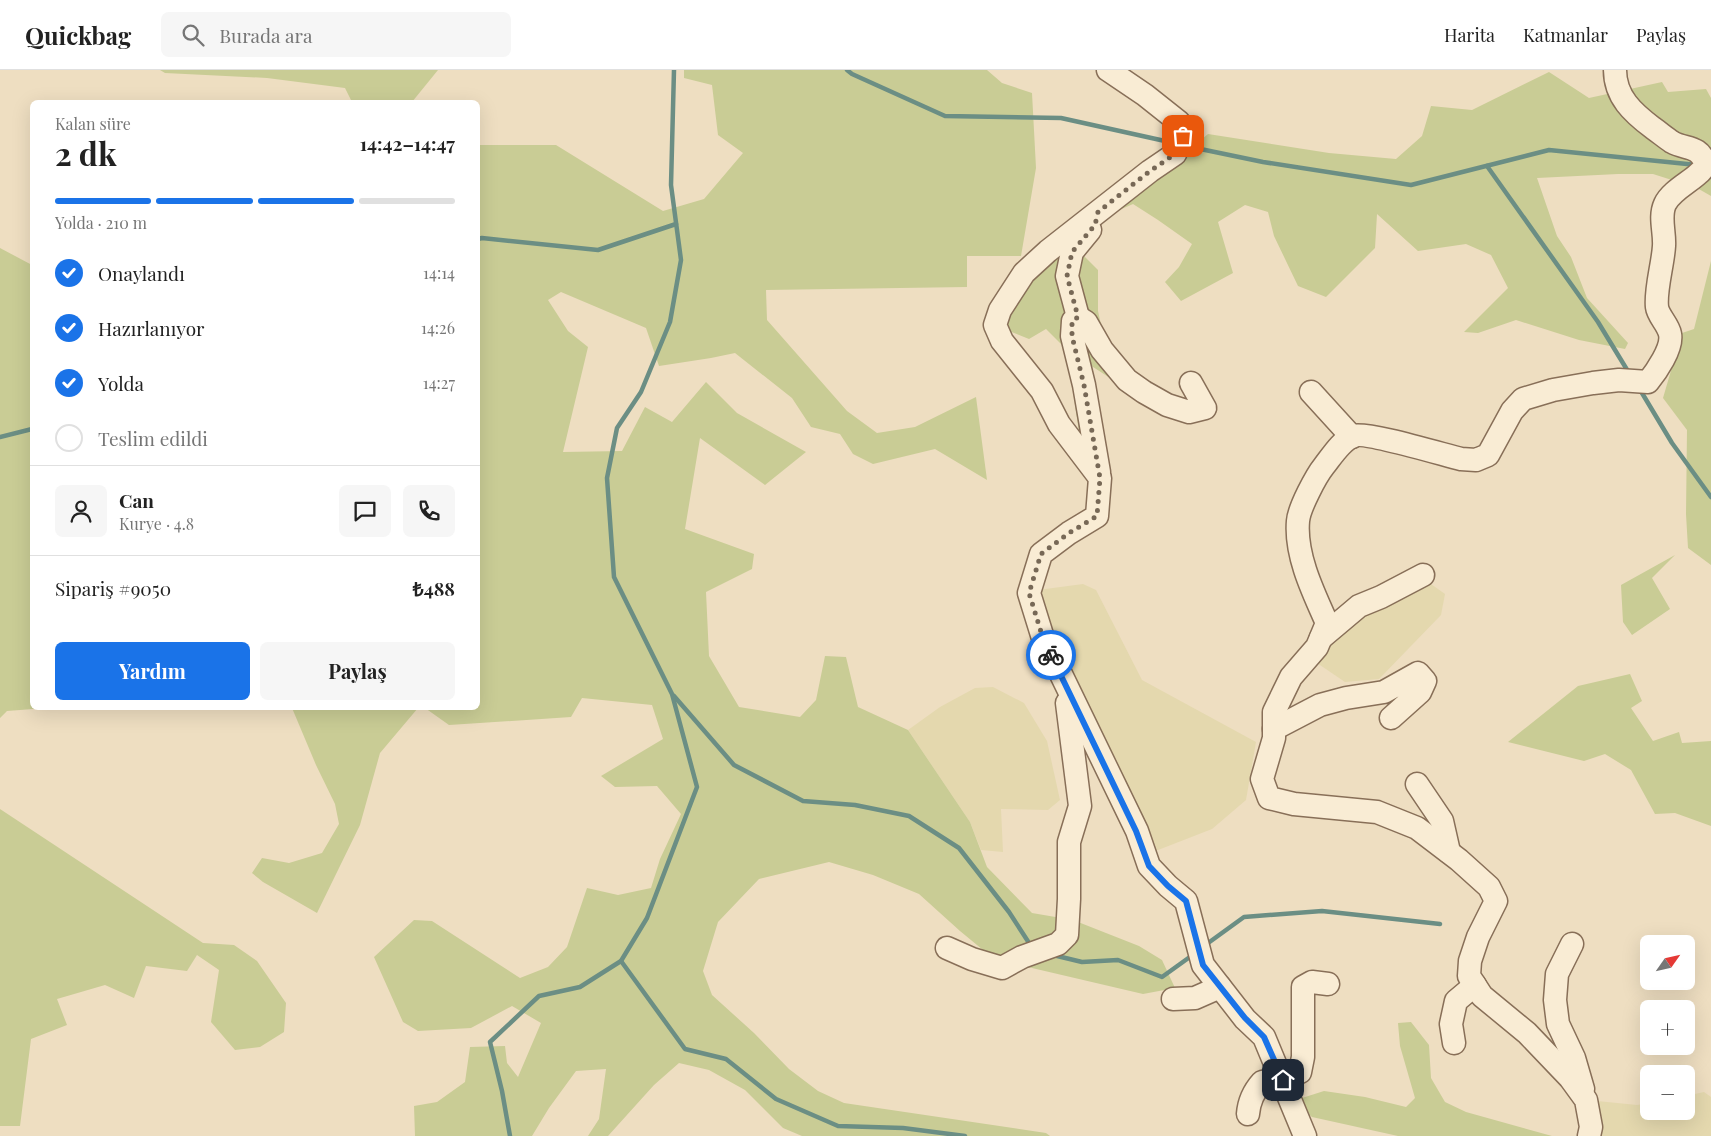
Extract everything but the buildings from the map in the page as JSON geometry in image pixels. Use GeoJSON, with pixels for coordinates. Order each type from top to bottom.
{"type":"FeatureCollection","features":[{"type":"Feature","properties":{"kind":"street"},"geometry":{"type":"LineString","coordinates":[[1100,478],[1059,424],[1042,391],[1002,341],[995,325],[1000,310],[1010,292],[1024,273],[1150,171],[1175,154],[1183,136],[1178,122],[1145,95],[1108,70]]}},
{"type":"Feature","properties":{"kind":"street"},"geometry":{"type":"LineString","coordinates":[[1586,1100],[1570,1078],[1527,1033],[1482,996],[1469,976],[1470,961],[1478,937],[1496,900],[1489,887],[1449,852],[1417,828],[1377,812],[1294,804],[1269,798],[1262,779],[1274,738],[1274,712],[1291,678],[1317,647],[1327,623],[1300,553],[1298,520],[1310,487],[1321,469],[1341,445],[1355,436],[1376,438],[1461,460],[1476,460],[1488,455],[1512,411],[1523,399],[1553,390],[1593,383],[1618,380],[1648,382],[1659,368],[1671,335],[1657,308],[1663,264],[1664,243],[1662,223],[1666,203],[1682,186],[1700,173],[1706,164],[1702,155],[1688,146],[1673,143],[1636,115],[1621,97],[1615,80],[1615,70]]}},
{"type":"Feature","properties":{"kind":"street"},"geometry":{"type":"LineString","coordinates":[[1098,212],[1095,225],[1072,252],[1067,276],[1078,317],[1086,322],[1102,350],[1127,380],[1144,392],[1167,405],[1189,412],[1205,408],[1191,383]]}},
{"type":"Feature","properties":{"kind":"street"},"geometry":{"type":"LineString","coordinates":[[1078,317],[1072,321],[1072,336],[1084,385],[1100,478],[1097,516],[1069,533],[1041,554],[1029,593],[1042,635],[1136,831],[1149,866],[1186,901],[1203,965],[1245,1018],[1264,1037],[1305,1136]]}},
{"type":"Feature","properties":{"kind":"street"},"geometry":{"type":"LineString","coordinates":[[1311,392],[1352,438]]}},
{"type":"Feature","properties":{"kind":"street"},"geometry":{"type":"LineString","coordinates":[[1321,638],[1359,606],[1423,575]]}},
{"type":"Feature","properties":{"kind":"street"},"geometry":{"type":"LineString","coordinates":[[1274,729],[1320,705],[1346,698],[1384,692],[1418,673],[1425,681],[1420,692],[1391,718]]}},
{"type":"Feature","properties":{"kind":"street"},"geometry":{"type":"LineString","coordinates":[[947,948],[972,959],[1002,968],[1022,957],[1058,944],[1067,935],[1069,842],[1080,806],[1064,682]]}},
{"type":"Feature","properties":{"kind":"street"},"geometry":{"type":"LineString","coordinates":[[1417,784],[1442,821],[1449,852]]}},
{"type":"Feature","properties":{"kind":"street"},"geometry":{"type":"LineString","coordinates":[[1572,944],[1557,974],[1555,1000],[1558,1024],[1574,1058],[1586,1100],[1590,1127],[1589,1136]]}},
{"type":"Feature","properties":{"kind":"street"},"geometry":{"type":"LineString","coordinates":[[1248,1114],[1249,1102],[1262,1082],[1283,1080],[1300,1072],[1303,1057],[1303,987],[1312,982],[1328,984]]}},
{"type":"Feature","properties":{"kind":"street"},"geometry":{"type":"LineString","coordinates":[[1454,1043],[1451,1024],[1456,1000],[1475,985]]}},
{"type":"Feature","properties":{"kind":"street"},"geometry":{"type":"LineString","coordinates":[[1173,999],[1195,998],[1220,987]]}},
{"type":"Feature","properties":{"kind":"shaded area"},"geometry":{"type":"Polygon","coordinates":[[[1428,582],[1445,594],[1441,615],[1379,679],[1345,682],[1317,663],[1333,639],[1360,613],[1428,582]]]}},
{"type":"Feature","properties":{"kind":"shaded area"},"geometry":{"type":"Polygon","coordinates":[[[1083,584],[1096,590],[1142,680],[1256,742],[1246,800],[1212,829],[1153,852],[1085,697],[1046,623],[1038,590],[1083,584]]]}},
{"type":"Feature","properties":{"kind":"shaded area"},"geometry":{"type":"Polygon","coordinates":[[[993,687],[1024,703],[1047,741],[1060,800],[1048,810],[1001,809],[1003,852],[981,850],[970,822],[908,730],[940,707],[975,688],[993,687]]]}},
{"type":"Feature","properties":{"kind":"shaded area"},"geometry":{"type":"Polygon","coordinates":[[[1704,1092],[1711,1097],[1711,1136],[1602,1136],[1597,1101],[1640,1104],[1640,1120],[1695,1120],[1695,1094],[1704,1092]]]}},
{"type":"Feature","properties":{"kind":"green space"},"geometry":{"type":"Polygon","coordinates":[[[160,70],[438,70],[414,100],[351,100],[345,88],[267,78],[165,73],[160,70]]]}},
{"type":"Feature","properties":{"kind":"green space"},"geometry":{"type":"Polygon","coordinates":[[[684,70],[987,70],[1002,83],[1032,93],[1036,168],[1021,256],[967,256],[967,287],[766,290],[767,320],[847,411],[877,433],[915,427],[976,397],[987,480],[935,449],[873,464],[853,454],[840,434],[811,427],[792,398],[735,353],[659,366],[646,328],[561,292],[548,300],[568,331],[588,347],[563,452],[622,451],[645,407],[672,422],[706,382],[737,413],[806,452],[765,485],[700,438],[685,529],[754,554],[752,569],[706,592],[709,656],[739,707],[800,717],[816,700],[825,656],[846,657],[858,707],[908,730],[970,822],[987,867],[1032,913],[1073,920],[1139,946],[1162,960],[1175,988],[1143,994],[994,959],[919,894],[873,875],[829,862],[759,879],[718,922],[703,971],[712,995],[754,1033],[789,1069],[818,1091],[844,1103],[1046,1133],[1050,1136],[802,1136],[783,1128],[745,1090],[709,1070],[679,1063],[654,1085],[608,1136],[588,1136],[599,1119],[606,1069],[576,1071],[549,1108],[532,1136],[415,1136],[414,1106],[437,1102],[465,1082],[470,1047],[505,1046],[507,1063],[518,1077],[541,1023],[512,1006],[471,1028],[418,1031],[403,1022],[374,957],[414,920],[432,921],[520,978],[548,967],[567,947],[587,888],[618,895],[651,888],[660,859],[681,814],[657,786],[615,787],[601,776],[663,739],[652,705],[582,698],[571,717],[449,725],[428,710],[480,710],[480,145],[556,145],[663,211],[704,199],[743,153],[718,135],[712,85],[684,78],[684,70]]]}},
{"type":"Feature","properties":{"kind":"green space"},"geometry":{"type":"Polygon","coordinates":[[[1549,72],[1589,98],[1662,82],[1668,92],[1706,89],[1711,98],[1711,196],[1697,188],[1653,174],[1537,178],[1557,236],[1571,257],[1587,298],[1628,343],[1625,349],[1579,340],[1516,320],[1478,333],[1464,332],[1508,288],[1491,255],[1466,244],[1418,251],[1377,214],[1375,248],[1326,297],[1298,286],[1274,236],[1268,212],[1245,205],[1218,222],[1233,273],[1181,301],[1165,282],[1179,267],[1192,244],[1133,204],[1117,211],[1208,134],[1329,153],[1396,159],[1422,136],[1431,106],[1472,110],[1549,72]]]}},
{"type":"Feature","properties":{"kind":"green space"},"geometry":{"type":"Polygon","coordinates":[[[1069,241],[1098,270],[1098,311],[1113,380],[1090,365],[1079,432],[1067,350],[1046,329],[1029,339],[1009,331],[1005,323],[1018,288],[1069,241]]]}},
{"type":"Feature","properties":{"kind":"green space"},"geometry":{"type":"Polygon","coordinates":[[[0,248],[30,264],[30,709],[7,711],[0,718],[0,248]]]}},
{"type":"Feature","properties":{"kind":"green space"},"geometry":{"type":"Polygon","coordinates":[[[1711,261],[1711,565],[1688,548],[1686,514],[1687,430],[1663,398],[1682,333],[1694,329],[1711,261]]]}},
{"type":"Feature","properties":{"kind":"green space"},"geometry":{"type":"Polygon","coordinates":[[[1675,555],[1652,578],[1670,609],[1632,635],[1623,622],[1621,585],[1675,555]]]}},
{"type":"Feature","properties":{"kind":"green space"},"geometry":{"type":"Polygon","coordinates":[[[1630,674],[1642,701],[1631,708],[1653,741],[1679,732],[1682,743],[1711,741],[1711,826],[1675,813],[1655,814],[1631,770],[1605,754],[1584,761],[1508,742],[1578,686],[1630,674]]]}},
{"type":"Feature","properties":{"kind":"green space"},"geometry":{"type":"Polygon","coordinates":[[[293,710],[416,710],[380,753],[360,825],[317,913],[263,882],[252,873],[262,858],[289,863],[322,853],[339,824],[335,804],[293,710]]]}},
{"type":"Feature","properties":{"kind":"green space"},"geometry":{"type":"Polygon","coordinates":[[[0,809],[203,943],[234,945],[257,961],[286,1003],[284,1032],[260,1047],[235,1050],[211,1022],[219,970],[197,955],[187,971],[146,966],[134,998],[105,985],[57,999],[67,1025],[31,1039],[20,1126],[0,1126],[0,809]]]}},
{"type":"Feature","properties":{"kind":"green space"},"geometry":{"type":"Polygon","coordinates":[[[1411,1022],[1429,1045],[1431,1078],[1445,1102],[1466,1112],[1552,1136],[1398,1136],[1312,1117],[1301,1108],[1302,1098],[1324,1091],[1365,1097],[1406,1107],[1415,1098],[1400,1046],[1398,1023],[1411,1022]]]}},
{"type":"Feature","properties":{"kind":"waterway"},"geometry":{"type":"LineString","coordinates":[[510,1136],[502,1091],[490,1042],[539,996],[580,987],[621,961],[647,918],[697,787],[672,694],[614,577],[607,478],[617,428],[641,392],[670,322],[681,260],[671,185],[674,70]]}},
{"type":"Feature","properties":{"kind":"waterway"},"geometry":{"type":"LineString","coordinates":[[847,70],[945,116],[1061,118],[1174,143]]}},
{"type":"Feature","properties":{"kind":"waterway"},"geometry":{"type":"LineString","coordinates":[[1186,146],[1263,162],[1411,185],[1549,150],[1697,165]]}},
{"type":"Feature","properties":{"kind":"waterway"},"geometry":{"type":"LineString","coordinates":[[1487,166],[1598,322],[1629,373]]}},
{"type":"Feature","properties":{"kind":"waterway"},"geometry":{"type":"LineString","coordinates":[[480,238],[598,250],[676,224]]}},
{"type":"Feature","properties":{"kind":"waterway"},"geometry":{"type":"LineString","coordinates":[[1639,388],[1672,443],[1711,497]]}},
{"type":"Feature","properties":{"kind":"waterway"},"geometry":{"type":"LineString","coordinates":[[0,437],[30,430]]}},
{"type":"Feature","properties":{"kind":"waterway"},"geometry":{"type":"LineString","coordinates":[[674,696],[734,765],[803,801],[855,805],[909,816],[959,848],[1009,912],[1031,946]]}},
{"type":"Feature","properties":{"kind":"waterway"},"geometry":{"type":"LineString","coordinates":[[1204,946],[1244,917],[1322,911],[1440,924]]}},
{"type":"Feature","properties":{"kind":"waterway"},"geometry":{"type":"LineString","coordinates":[[1053,955],[1082,962],[1118,960],[1162,977],[1194,954]]}},
{"type":"Feature","properties":{"kind":"waterway"},"geometry":{"type":"LineString","coordinates":[[621,961],[685,1049],[726,1059],[776,1099],[838,1126],[903,1128],[965,1136]]}},
{"type":"Feature","properties":{"kind":"way so far"},"geometry":{"type":"LineString","coordinates":[[1051,655],[1042,635],[1029,593],[1041,554],[1069,533],[1097,516],[1100,478],[1084,385],[1072,336],[1072,321],[1078,317],[1067,276],[1072,252],[1095,225],[1098,212],[1175,154],[1183,136]]}},
{"type":"Feature","properties":{"kind":"route"},"geometry":{"type":"LineString","coordinates":[[1051,655],[1136,831],[1149,866],[1186,901],[1203,965],[1245,1018],[1264,1037],[1283,1080]]}}]}
